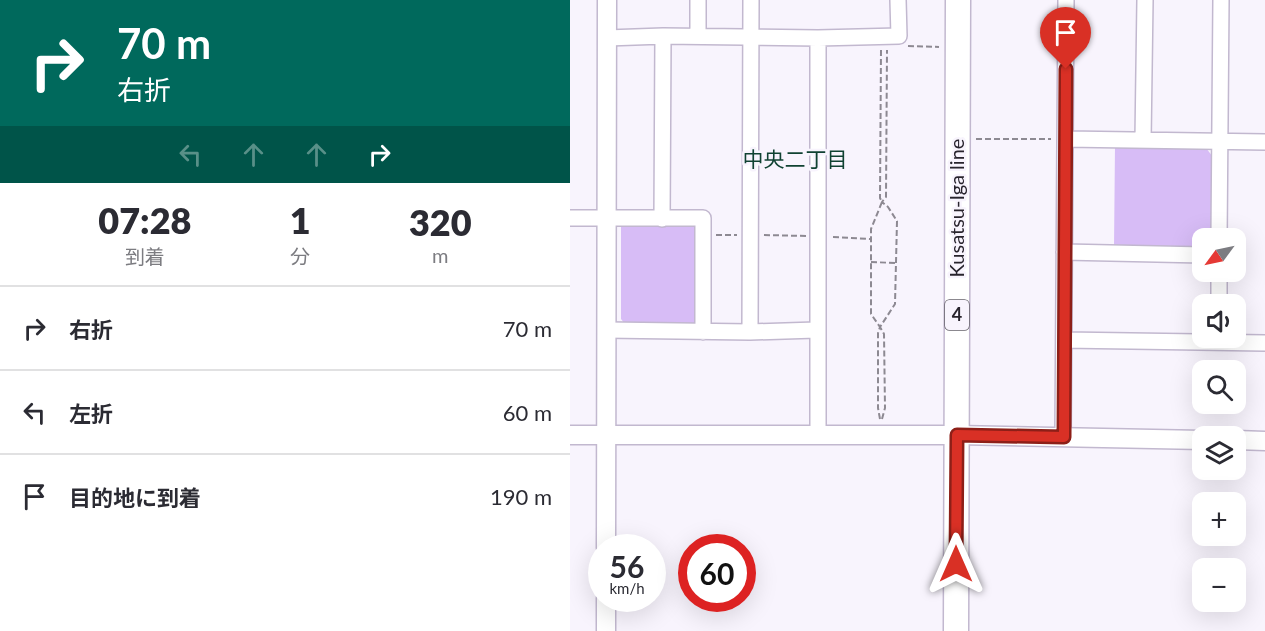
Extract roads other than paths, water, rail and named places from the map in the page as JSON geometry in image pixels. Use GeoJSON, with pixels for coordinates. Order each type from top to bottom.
{"type":"FeatureCollection","features":[{"type":"Feature","properties":{"kind":"main road","name":"Kusatsu-Iga line"},"geometry":{"type":"LineString","coordinates":[[956,631],[958,0]]}},
{"type":"Feature","properties":{"kind":"street"},"geometry":{"type":"LineString","coordinates":[[606,534],[607,0]]}},
{"type":"Feature","properties":{"kind":"street"},"geometry":{"type":"LineString","coordinates":[[698,0],[698,36]]}},
{"type":"Feature","properties":{"kind":"street"},"geometry":{"type":"LineString","coordinates":[[750,332],[751,0]]}},
{"type":"Feature","properties":{"kind":"street"},"geometry":{"type":"LineString","coordinates":[[607,38],[891,36],[898,0]]}},
{"type":"Feature","properties":{"kind":"street"},"geometry":{"type":"LineString","coordinates":[[1064,437],[1066,0]]}},
{"type":"Feature","properties":{"kind":"street"},"geometry":{"type":"LineString","coordinates":[[1143,140],[1145,0]]}},
{"type":"Feature","properties":{"kind":"street"},"geometry":{"type":"LineString","coordinates":[[1219,228],[1221,0]]}},
{"type":"Feature","properties":{"kind":"street"},"geometry":{"type":"LineString","coordinates":[[662,219],[663,36]]}},
{"type":"Feature","properties":{"kind":"street"},"geometry":{"type":"LineString","coordinates":[[818,38],[816,330],[818,435]]}},
{"type":"Feature","properties":{"kind":"street"},"geometry":{"type":"LineString","coordinates":[[1066,139],[1265,142]]}},
{"type":"Feature","properties":{"kind":"street"},"geometry":{"type":"LineString","coordinates":[[570,218],[703,218],[703,332]]}},
{"type":"Feature","properties":{"kind":"street"},"geometry":{"type":"LineString","coordinates":[[1064,252],[1192,255]]}},
{"type":"Feature","properties":{"kind":"street"},"geometry":{"type":"LineString","coordinates":[[606,330],[750,332],[816,330]]}},
{"type":"Feature","properties":{"kind":"street"},"geometry":{"type":"LineString","coordinates":[[1064,340],[1192,340]]}},
{"type":"Feature","properties":{"kind":"street"},"geometry":{"type":"LineString","coordinates":[[1246,342],[1265,343]]}},
{"type":"Feature","properties":{"kind":"street"},"geometry":{"type":"LineString","coordinates":[[570,435],[957,435],[1192,440]]}},
{"type":"Feature","properties":{"kind":"street"},"geometry":{"type":"LineString","coordinates":[[1246,440],[1265,441]]}},
{"type":"Feature","properties":{"kind":"street"},"geometry":{"type":"LineString","coordinates":[[606,612],[606,631]]}},
{"type":"Feature","properties":{"kind":"district","name":"中央二丁目"},"geometry":{"type":"Point","coordinates":[795,160]}}]}
